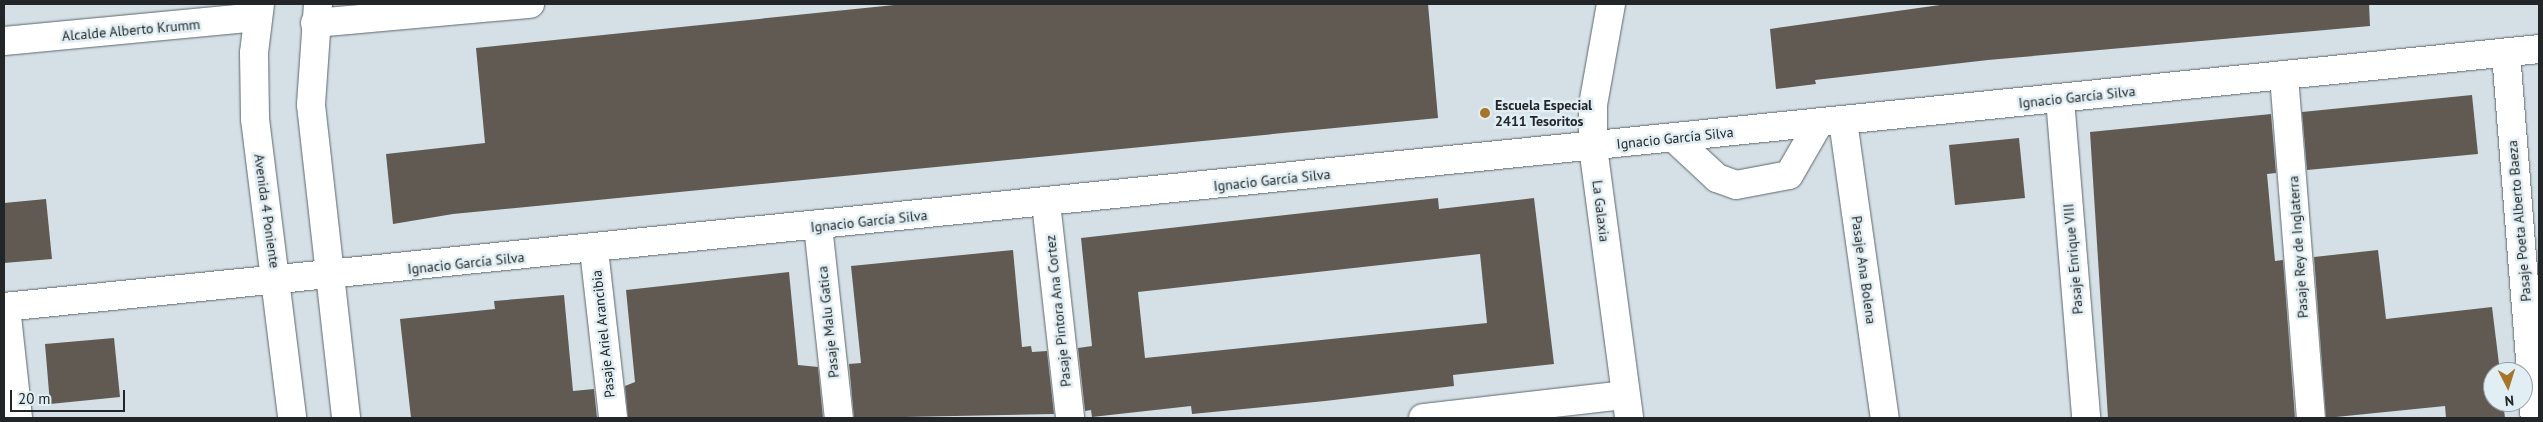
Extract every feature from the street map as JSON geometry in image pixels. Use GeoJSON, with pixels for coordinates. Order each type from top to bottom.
{"type":"FeatureCollection","features":[{"type":"Feature","properties":{"kind":"street"},"geometry":{"type":"LineString","coordinates":[[346,418],[311,105],[316,14],[530,4]]}},
{"type":"Feature","properties":{"kind":"street","name":"La Galaxia"},"geometry":{"type":"LineString","coordinates":[[1611,4],[1593,104],[1593,147],[1627,407]]}},
{"type":"Feature","properties":{"kind":"street","name":"Alcalde Alberto Krumm"},"geometry":{"type":"LineString","coordinates":[[4,41],[259,11]]}},
{"type":"Feature","properties":{"kind":"street","name":"Avenida 4 Poniente"},"geometry":{"type":"LineString","coordinates":[[259,11],[255,119],[277,282],[292,418]]}},
{"type":"Feature","properties":{"kind":"street","name":"Ignacio García Silva"},"geometry":{"type":"LineString","coordinates":[[5,307],[594,250],[2539,50]]}},
{"type":"Feature","properties":{"kind":"street","name":"Pasaje Poeta Alberto Baeza"},"geometry":{"type":"LineString","coordinates":[[2506,53],[2535,418]]}},
{"type":"Feature","properties":{"kind":"street","name":"Pasaje Rey de Inglaterra"},"geometry":{"type":"LineString","coordinates":[[2284,76],[2311,418]]}},
{"type":"Feature","properties":{"kind":"street","name":"Pasaje Enrique VIII"},"geometry":{"type":"LineString","coordinates":[[2060,99],[2086,418]]}},
{"type":"Feature","properties":{"kind":"street"},"geometry":{"type":"LineString","coordinates":[[1674,138],[1717,178],[1736,185],[1789,175],[1831,122]]}},
{"type":"Feature","properties":{"kind":"street","name":"Pasaje Ana Bolena"},"geometry":{"type":"LineString","coordinates":[[1831,122],[1885,418]]}},
{"type":"Feature","properties":{"kind":"street","name":"Pasaje Pintora Ana Cortez"},"geometry":{"type":"LineString","coordinates":[[1046,203],[1070,418]]}},
{"type":"Feature","properties":{"kind":"street","name":"Pasaje Malu Gatica"},"geometry":{"type":"LineString","coordinates":[[818,226],[839,418]]}},
{"type":"Feature","properties":{"kind":"street","name":"Pasaje Ariel Arancibia"},"geometry":{"type":"LineString","coordinates":[[594,250],[613,418]]}},
{"type":"Feature","properties":{"kind":"street"},"geometry":{"type":"LineString","coordinates":[[5,307],[18,418]]}},
{"type":"Feature","properties":{"kind":"street"},"geometry":{"type":"LineString","coordinates":[[1423,418],[1627,407]]}},
{"type":"Feature","properties":{"kind":"building"},"geometry":{"type":"Polygon","coordinates":[[[904,4],[1428,4],[1438,118],[453,214],[393,224],[386,154],[485,143],[476,48],[904,4]]]}},
{"type":"Feature","properties":{"kind":"building"},"geometry":{"type":"Polygon","coordinates":[[[1947,4],[2369,4],[2370,26],[1988,60],[1815,80],[1816,84],[1776,89],[1770,29],[1947,4]]]}},
{"type":"Feature","properties":{"kind":"building"},"geometry":{"type":"Polygon","coordinates":[[[2472,95],[2478,154],[2307,170],[2302,112],[2472,95]]]}},
{"type":"Feature","properties":{"kind":"building"},"geometry":{"type":"Polygon","coordinates":[[[2271,114],[2276,173],[2267,174],[2275,261],[2283,260],[2295,418],[2108,418],[2090,132],[2271,114]]]}},
{"type":"Feature","properties":{"kind":"building"},"geometry":{"type":"Polygon","coordinates":[[[2019,138],[2025,198],[1955,205],[1949,145],[2019,138]]]}},
{"type":"Feature","properties":{"kind":"building"},"geometry":{"type":"Polygon","coordinates":[[[1438,198],[1439,209],[1534,198],[1554,364],[1453,375],[1454,386],[1325,401],[1192,414],[1191,406],[1092,417],[1091,410],[1085,411],[1078,348],[1092,346],[1081,238],[1438,198]],[[1480,254],[1138,292],[1145,358],[1487,323],[1480,254]]]}},
{"type":"Feature","properties":{"kind":"building"},"geometry":{"type":"Polygon","coordinates":[[[46,199],[52,259],[4,263],[4,203],[46,199]]]}},
{"type":"Feature","properties":{"kind":"building"},"geometry":{"type":"Polygon","coordinates":[[[1013,250],[1022,347],[1031,346],[1032,352],[1047,351],[1054,414],[854,418],[849,364],[861,363],[851,266],[1013,250]]]}},
{"type":"Feature","properties":{"kind":"building"},"geometry":{"type":"Polygon","coordinates":[[[2378,250],[2386,319],[2492,307],[2499,362],[2483,362],[2483,412],[2504,412],[2505,418],[2446,418],[2445,406],[2326,418],[2314,257],[2378,250]]]}},
{"type":"Feature","properties":{"kind":"building"},"geometry":{"type":"Polygon","coordinates":[[[789,272],[798,365],[818,367],[823,418],[628,418],[625,386],[635,382],[626,290],[789,272]]]}},
{"type":"Feature","properties":{"kind":"building"},"geometry":{"type":"Polygon","coordinates":[[[564,295],[573,391],[594,389],[597,418],[411,418],[400,319],[495,309],[494,301],[564,295]]]}},
{"type":"Feature","properties":{"kind":"building"},"geometry":{"type":"Polygon","coordinates":[[[114,338],[120,397],[50,404],[45,344],[114,338]]]}},
{"type":"Feature","properties":{"kind":"place","name":"Escuela Especial 2411 Tesoritos"},"geometry":{"type":"Point","coordinates":[1485,113]}}]}
